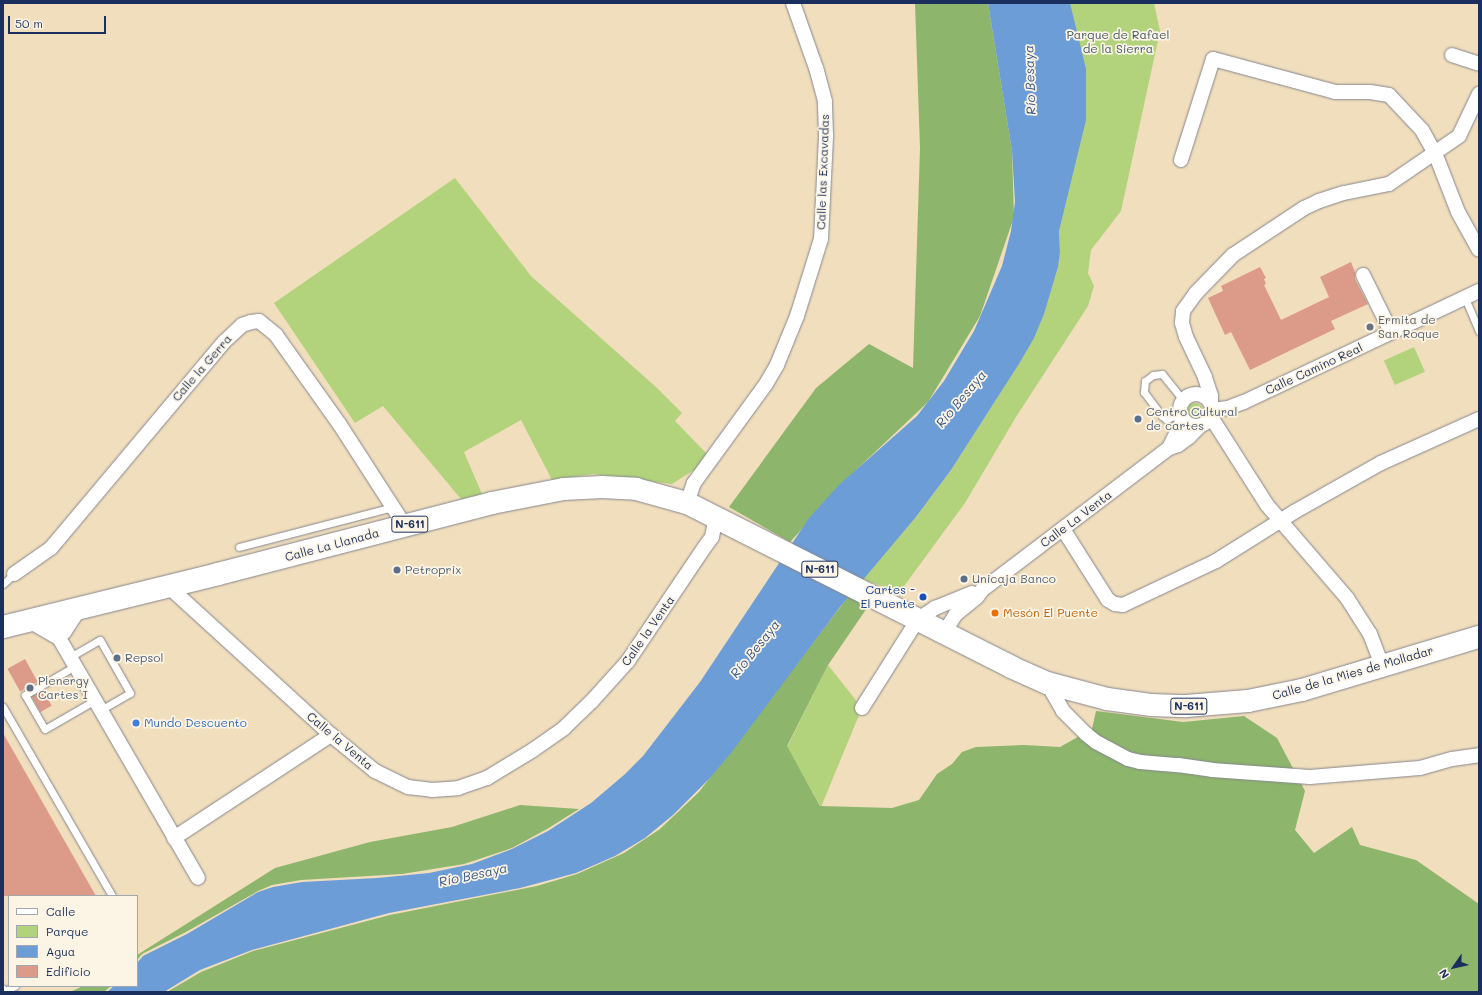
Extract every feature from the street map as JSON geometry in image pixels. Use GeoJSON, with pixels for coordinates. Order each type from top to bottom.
{"type":"FeatureCollection","features":[{"type":"Feature","properties":{"kind":"highway","name":"Calle La Llanada"},"geometry":{"type":"LineString","coordinates":[[3,627],[170,586],[492,503],[546,492],[584,488],[636,489],[687,503],[723,521]]}},
{"type":"Feature","properties":{"kind":"highway","name":"N-611"},"geometry":{"type":"LineString","coordinates":[[723,521],[917,618]]}},
{"type":"Feature","properties":{"kind":"highway","name":"Calle de la Mies de Molladar"},"geometry":{"type":"LineString","coordinates":[[917,618],[944,633],[1047,683],[1090,696],[1124,702],[1172,706],[1209,706],[1248,701],[1290,692],[1479,637]]}},
{"type":"Feature","properties":{"kind":"street","name":"Calle las Excavadas"},"geometry":{"type":"LineString","coordinates":[[687,503],[694,483],[766,384],[777,365],[797,316],[821,238],[826,142],[824,101],[816,68],[793,3]]}},
{"type":"Feature","properties":{"kind":"street"},"geometry":{"type":"LineString","coordinates":[[1452,55],[1479,64]]}},
{"type":"Feature","properties":{"kind":"street"},"geometry":{"type":"LineString","coordinates":[[1181,160],[1213,59],[1335,92],[1370,92],[1389,95],[1422,130],[1435,153],[1458,212],[1479,250]]}},
{"type":"Feature","properties":{"kind":"street"},"geometry":{"type":"LineString","coordinates":[[1382,666],[1370,634],[1347,598],[1267,505],[1227,441],[1211,410],[1204,396],[1198,394],[1190,395],[1184,400],[1180,408],[1181,417],[1191,426],[1198,426],[1204,424],[1211,410],[1211,396],[1205,377],[1185,334],[1182,317],[1192,298],[1224,264],[1254,240],[1304,208],[1319,201],[1344,193],[1389,184],[1459,136],[1479,94]]}},
{"type":"Feature","properties":{"kind":"street"},"geometry":{"type":"LineString","coordinates":[[1363,275],[1391,332]]}},
{"type":"Feature","properties":{"kind":"street","name":"Calle Camino Real"},"geometry":{"type":"LineString","coordinates":[[1211,410],[1233,406],[1479,291]]}},
{"type":"Feature","properties":{"kind":"street","name":"Calle la Gerra"},"geometry":{"type":"LineString","coordinates":[[14,574],[51,548],[224,342],[242,325],[251,322],[259,322],[276,334],[340,425],[405,526]]}},
{"type":"Feature","properties":{"kind":"street"},"geometry":{"type":"LineString","coordinates":[[1198,394],[1205,377]]}},
{"type":"Feature","properties":{"kind":"street","name":"Calle La Venta"},"geometry":{"type":"LineString","coordinates":[[1169,448],[1181,417]]}},
{"type":"Feature","properties":{"kind":"street"},"geometry":{"type":"LineString","coordinates":[[1063,529],[1104,595],[1112,603],[1121,605],[1216,561],[1281,522],[1294,512],[1381,463],[1479,419]]}},
{"type":"Feature","properties":{"kind":"street","name":"Calle La Venta"},"geometry":{"type":"LineString","coordinates":[[862,708],[917,618],[935,608],[982,590],[1169,448],[1184,441],[1198,426]]}},
{"type":"Feature","properties":{"kind":"street","name":"Calle la Venta"},"geometry":{"type":"LineString","coordinates":[[170,586],[331,735],[375,770],[408,786],[432,790],[458,788],[486,778],[533,750],[564,728],[592,701],[628,661],[723,521]]}},
{"type":"Feature","properties":{"kind":"street","name":"Calle La Venta"},"geometry":{"type":"LineString","coordinates":[[944,633],[956,614],[977,597],[982,590]]}},
{"type":"Feature","properties":{"kind":"street"},"geometry":{"type":"LineString","coordinates":[[59,638],[80,608]]}},
{"type":"Feature","properties":{"kind":"street"},"geometry":{"type":"LineString","coordinates":[[37,619],[59,638],[198,878]]}},
{"type":"Feature","properties":{"kind":"street"},"geometry":{"type":"LineString","coordinates":[[1047,683],[1058,704],[1071,720],[1086,734],[1096,742],[1128,759],[1140,762],[1178,765],[1212,770],[1310,777],[1420,768],[1452,759],[1479,755]]}},
{"type":"Feature","properties":{"kind":"street"},"geometry":{"type":"LineString","coordinates":[[174,838],[331,735]]}},
{"type":"Feature","properties":{"kind":"lane"},"geometry":{"type":"LineString","coordinates":[[1465,298],[1479,331]]}},
{"type":"Feature","properties":{"kind":"lane"},"geometry":{"type":"LineString","coordinates":[[1181,417],[1166,419],[1162,416],[1144,392],[1145,381],[1153,375],[1162,374],[1184,400]]}},
{"type":"Feature","properties":{"kind":"lane"},"geometry":{"type":"LineString","coordinates":[[240,547],[393,507]]}},
{"type":"Feature","properties":{"kind":"lane"},"geometry":{"type":"LineString","coordinates":[[3,584],[14,574]]}},
{"type":"Feature","properties":{"kind":"lane"},"geometry":{"type":"LineString","coordinates":[[100,640],[130,693],[97,705],[45,729],[25,695],[73,662],[100,640]]}},
{"type":"Feature","properties":{"kind":"lane"},"geometry":{"type":"LineString","coordinates":[[3,707],[111,895]]}},
{"type":"Feature","properties":{"kind":"lane"},"geometry":{"type":"LineString","coordinates":[[3,989],[5,991],[13,987]]}},
{"type":"Feature","properties":{"kind":"green space"},"geometry":{"type":"Polygon","coordinates":[[[915,3],[988,3],[1012,151],[1014,217],[980,316],[928,402],[855,471],[790,542],[729,507],[816,388],[869,344],[913,368],[920,148],[915,3]]]}},
{"type":"Feature","properties":{"kind":"green space","name":"Parque de Rafael de la Sierra"},"geometry":{"type":"Polygon","coordinates":[[[1070,3],[1154,3],[1160,31],[1121,211],[1091,250],[1088,273],[1094,286],[1088,306],[1016,417],[965,503],[899,593],[863,579],[916,517],[951,470],[1019,364],[1037,330],[1056,274],[1060,252],[1059,231],[1070,3]]]}},
{"type":"Feature","properties":{"kind":"green space"},"geometry":{"type":"Polygon","coordinates":[[[455,178],[531,276],[656,387],[682,413],[675,421],[707,454],[697,468],[672,484],[593,474],[552,480],[521,420],[464,452],[482,494],[461,499],[383,406],[355,423],[274,303],[455,178]]]}},
{"type":"Feature","properties":{"kind":"green space"},"geometry":{"type":"Polygon","coordinates":[[[1414,347],[1425,372],[1395,385],[1384,360],[1414,347]]]}},
{"type":"Feature","properties":{"kind":"green space"},"geometry":{"type":"Polygon","coordinates":[[[1195,403],[1202,408],[1203,411],[1198,418],[1195,419],[1188,414],[1187,411],[1192,404],[1195,403]]]}},
{"type":"Feature","properties":{"kind":"green space"},"geometry":{"type":"Polygon","coordinates":[[[851,593],[869,605],[828,665],[787,746],[820,806],[892,808],[919,800],[937,774],[952,764],[962,752],[976,747],[1024,745],[1060,747],[1092,729],[1096,711],[1183,722],[1244,716],[1277,738],[1305,791],[1295,830],[1314,853],[1352,827],[1360,845],[1416,860],[1479,904],[1479,992],[167,992],[201,972],[253,951],[390,915],[537,886],[577,874],[624,853],[660,829],[699,792],[851,593]]]}},
{"type":"Feature","properties":{"kind":"green space"},"geometry":{"type":"Polygon","coordinates":[[[828,665],[862,708],[821,807],[787,747],[828,665]]]}},
{"type":"Feature","properties":{"kind":"green space"},"geometry":{"type":"Polygon","coordinates":[[[520,805],[579,809],[512,848],[464,864],[402,874],[301,880],[272,885],[258,891],[186,932],[142,954],[138,959],[138,954],[275,868],[370,842],[452,827],[520,805]]]}},
{"type":"Feature","properties":{"kind":"green space"},"geometry":{"type":"Polygon","coordinates":[[[81,987],[110,987],[104,992],[70,992],[81,987]]]}},
{"type":"Feature","properties":{"kind":"water","name":"Río Besaya"},"geometry":{"type":"Polygon","coordinates":[[[988,3],[1070,3],[1086,69],[1086,120],[1059,231],[1060,252],[1058,267],[1044,314],[1034,338],[951,470],[916,517],[840,607],[731,753],[709,779],[673,815],[645,838],[615,856],[576,873],[520,888],[389,913],[252,950],[200,970],[164,992],[107,992],[113,987],[138,987],[138,962],[143,956],[187,934],[258,892],[273,887],[302,882],[377,878],[429,873],[472,864],[512,849],[548,831],[591,803],[624,775],[643,756],[700,682],[809,518],[840,484],[917,416],[944,381],[974,331],[1002,266],[1011,231],[1015,202],[1012,151],[988,3]]]}},
{"type":"Feature","properties":{"kind":"building"},"geometry":{"type":"Polygon","coordinates":[[[1351,262],[1355,272],[1355,279],[1368,304],[1331,321],[1335,329],[1250,370],[1231,332],[1225,335],[1208,298],[1223,291],[1221,286],[1260,267],[1266,278],[1264,279],[1266,284],[1264,285],[1281,320],[1329,297],[1320,277],[1351,262]]]}},
{"type":"Feature","properties":{"kind":"building"},"geometry":{"type":"Polygon","coordinates":[[[25,659],[38,682],[20,691],[8,669],[25,659]]]}},
{"type":"Feature","properties":{"kind":"building"},"geometry":{"type":"Polygon","coordinates":[[[43,690],[52,706],[40,712],[32,696],[43,690]]]}},
{"type":"Feature","properties":{"kind":"building"},"geometry":{"type":"Polygon","coordinates":[[[3,733],[95,895],[3,896],[3,733]]]}},
{"type":"Feature","properties":{"kind":"place","name":"Ermita de San Roque"},"geometry":{"type":"Point","coordinates":[1370,327]}},
{"type":"Feature","properties":{"kind":"place","name":"Centro Cultural de cartes"},"geometry":{"type":"Point","coordinates":[1138,419]}},
{"type":"Feature","properties":{"kind":"place","name":"Petroprix"},"geometry":{"type":"Point","coordinates":[397,570]}},
{"type":"Feature","properties":{"kind":"place","name":"Unicaja Banco"},"geometry":{"type":"Point","coordinates":[964,579]}},
{"type":"Feature","properties":{"kind":"place","name":"Cartes - El Puente"},"geometry":{"type":"Point","coordinates":[923,597]}},
{"type":"Feature","properties":{"kind":"place","name":"Mesón El Puente"},"geometry":{"type":"Point","coordinates":[995,613]}},
{"type":"Feature","properties":{"kind":"place","name":"Repsol"},"geometry":{"type":"Point","coordinates":[117,658]}},
{"type":"Feature","properties":{"kind":"place","name":"Plenergy Cartes I"},"geometry":{"type":"Point","coordinates":[30,688]}},
{"type":"Feature","properties":{"kind":"place","name":"Mundo Descuento"},"geometry":{"type":"Point","coordinates":[136,723]}}]}
